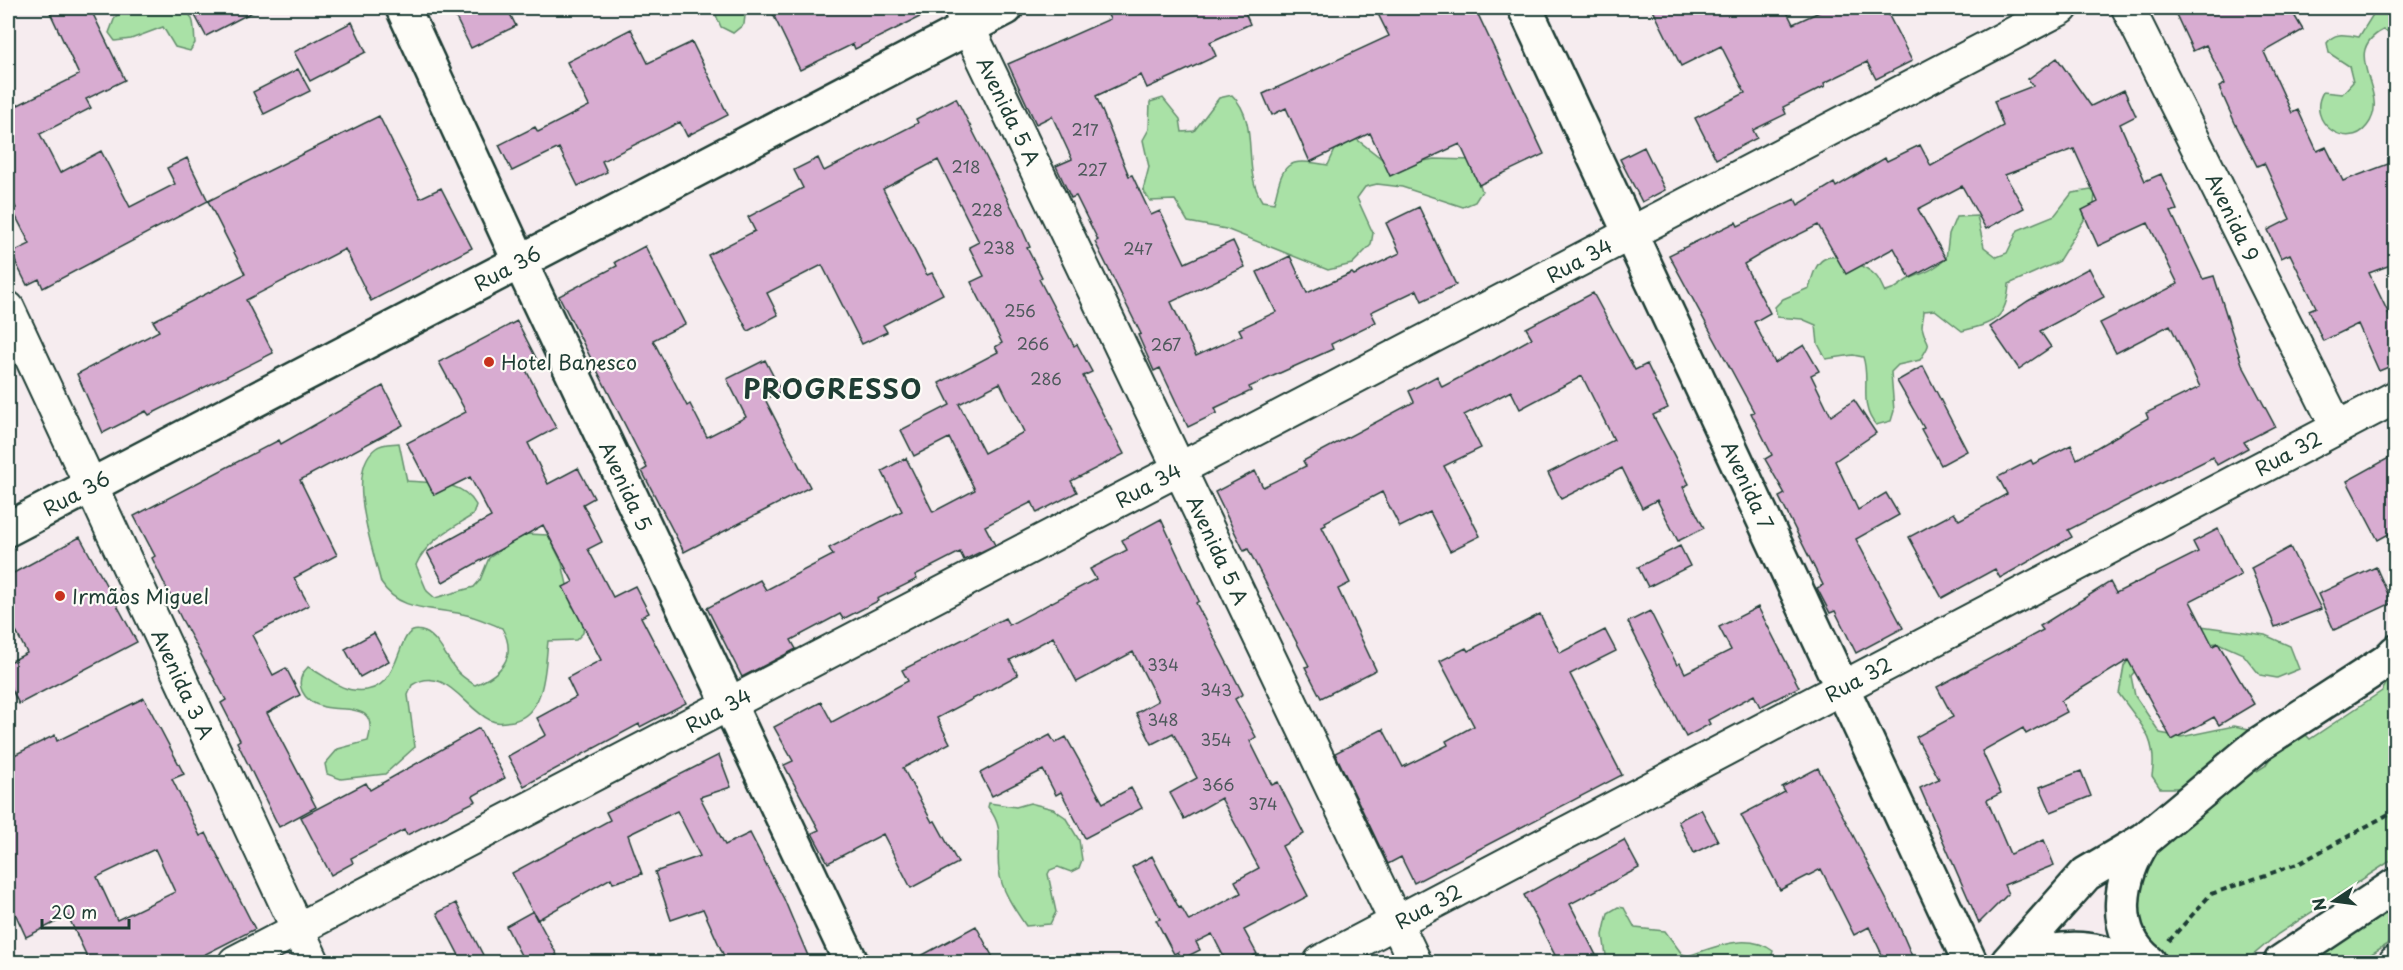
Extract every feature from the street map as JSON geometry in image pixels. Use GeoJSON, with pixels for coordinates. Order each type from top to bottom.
{"type":"FeatureCollection","features":[{"type":"Feature","properties":{"kind":"street","name":"Avenida 5"},"geometry":{"type":"LineString","coordinates":[[403,8],[520,262],[851,963]]}},
{"type":"Feature","properties":{"kind":"street","name":"Rua 36"},"geometry":{"type":"LineString","coordinates":[[8,529],[520,262],[964,17],[1006,8]]}},
{"type":"Feature","properties":{"kind":"street","name":"Avenida 7"},"geometry":{"type":"LineString","coordinates":[[1525,8],[1970,963]]}},
{"type":"Feature","properties":{"kind":"street","name":"Rua 34"},"geometry":{"type":"LineString","coordinates":[[235,963],[2062,8]]}},
{"type":"Feature","properties":{"kind":"street","name":"Avenida 9"},"geometry":{"type":"LineString","coordinates":[[2128,8],[2337,427]]}},
{"type":"Feature","properties":{"kind":"street","name":"Avenida 5 A"},"geometry":{"type":"LineString","coordinates":[[964,17],[1415,963]]}},
{"type":"Feature","properties":{"kind":"street","name":"Avenida 3 A"},"geometry":{"type":"LineString","coordinates":[[8,308],[313,963]]}},
{"type":"Feature","properties":{"kind":"street","name":"Rua 32"},"geometry":{"type":"LineString","coordinates":[[1320,963],[2396,397]]}},
{"type":"Feature","properties":{"kind":"street"},"geometry":{"type":"LineString","coordinates":[[2008,962],[2086,874],[2144,840],[2259,744],[2387,661],[2396,652]]}},
{"type":"Feature","properties":{"kind":"street"},"geometry":{"type":"LineString","coordinates":[[2139,961],[2122,913],[2122,887],[2127,870],[2144,840]]}},
{"type":"Feature","properties":{"kind":"street"},"geometry":{"type":"LineString","coordinates":[[2280,963],[2396,885]]}},
{"type":"Feature","properties":{"kind":"street"},"geometry":{"type":"LineString","coordinates":[[2008,962],[2060,948],[2107,953],[2139,961]]}},
{"type":"Feature","properties":{"kind":"path"},"geometry":{"type":"LineString","coordinates":[[2139,961],[2167,944],[2211,894],[2300,863],[2396,810]]}},
{"type":"Feature","properties":{"kind":"green space"},"geometry":{"type":"Polygon","coordinates":[[[163,6],[181,9],[192,19],[195,43],[190,51],[175,47],[163,27],[131,39],[115,41],[109,33],[115,17],[128,8],[163,6]]]}},
{"type":"Feature","properties":{"kind":"green space"},"geometry":{"type":"Polygon","coordinates":[[[713,8],[746,8],[744,24],[733,33],[721,27],[713,8]]]}},
{"type":"Feature","properties":{"kind":"green space"},"geometry":{"type":"Polygon","coordinates":[[[2377,8],[2395,8],[2396,34],[2383,30],[2370,40],[2365,50],[2365,62],[2374,100],[2373,113],[2367,126],[2359,133],[2350,136],[2340,134],[2331,130],[2324,123],[2319,103],[2323,92],[2342,94],[2353,82],[2349,66],[2329,53],[2327,43],[2337,35],[2359,37],[2377,8]]]}},
{"type":"Feature","properties":{"kind":"green space"},"geometry":{"type":"Polygon","coordinates":[[[1232,95],[1246,119],[1253,175],[1262,201],[1274,203],[1280,179],[1288,166],[1303,162],[1328,165],[1335,150],[1355,138],[1386,162],[1404,165],[1434,159],[1472,160],[1482,191],[1475,202],[1463,207],[1402,187],[1377,184],[1365,187],[1357,198],[1373,233],[1371,245],[1352,264],[1328,270],[1226,229],[1188,222],[1175,200],[1150,201],[1143,190],[1149,167],[1143,140],[1149,129],[1150,102],[1163,98],[1180,119],[1182,132],[1194,131],[1219,98],[1232,95]]]}},
{"type":"Feature","properties":{"kind":"green space"},"geometry":{"type":"Polygon","coordinates":[[[2091,190],[2095,193],[2094,204],[2058,262],[2009,284],[2005,305],[1997,318],[1962,331],[1935,310],[1924,311],[1922,327],[1928,342],[1927,348],[1920,360],[1898,365],[1891,372],[1894,411],[1891,421],[1876,425],[1871,418],[1866,401],[1863,357],[1853,355],[1826,359],[1818,344],[1816,325],[1802,319],[1777,317],[1775,307],[1783,299],[1809,288],[1816,268],[1824,259],[1844,258],[1859,264],[1876,276],[1885,292],[1889,291],[1946,259],[1949,234],[1956,217],[1977,216],[1984,247],[1997,257],[2007,253],[2018,230],[2055,215],[2072,193],[2091,190]]]}},
{"type":"Feature","properties":{"kind":"green space"},"geometry":{"type":"Polygon","coordinates":[[[399,443],[407,481],[446,484],[455,487],[470,497],[476,505],[473,515],[440,536],[421,556],[416,565],[427,591],[435,598],[474,587],[480,580],[489,558],[527,534],[548,535],[562,563],[572,606],[581,614],[584,623],[583,633],[576,640],[548,641],[542,688],[538,699],[524,717],[513,721],[490,720],[454,690],[434,680],[424,680],[412,685],[408,695],[415,747],[385,774],[341,779],[327,774],[325,764],[338,749],[368,741],[369,720],[359,711],[324,707],[310,701],[300,685],[303,673],[308,667],[348,689],[371,689],[383,682],[392,671],[407,636],[414,630],[430,635],[439,644],[457,671],[475,685],[499,670],[507,656],[508,648],[502,628],[467,615],[407,604],[397,599],[381,583],[364,512],[362,474],[367,459],[378,446],[399,443]]]}},
{"type":"Feature","properties":{"kind":"green space"},"geometry":{"type":"Polygon","coordinates":[[[2201,626],[2265,635],[2290,646],[2299,669],[2277,678],[2260,675],[2243,654],[2218,643],[2172,647],[2147,657],[2131,676],[2135,696],[2160,733],[2181,737],[2234,726],[2249,729],[2252,735],[2184,788],[2160,788],[2152,776],[2150,741],[2119,694],[2124,666],[2136,650],[2201,626]]]}},
{"type":"Feature","properties":{"kind":"green space"},"geometry":{"type":"Polygon","coordinates":[[[2395,669],[2395,858],[2278,934],[2252,956],[2236,962],[2163,962],[2150,954],[2130,901],[2146,854],[2234,776],[2257,771],[2265,766],[2288,732],[2300,729],[2310,739],[2382,691],[2395,669]]]}},
{"type":"Feature","properties":{"kind":"green space"},"geometry":{"type":"Polygon","coordinates":[[[989,803],[1016,807],[1030,803],[1053,809],[1065,817],[1079,840],[1082,860],[1079,868],[1071,872],[1058,867],[1050,870],[1048,874],[1056,912],[1050,924],[1026,926],[1009,900],[1000,877],[999,831],[988,807],[989,803]]]}},
{"type":"Feature","properties":{"kind":"green space"},"geometry":{"type":"Polygon","coordinates":[[[2395,904],[2395,939],[2359,962],[2309,962],[2395,904]]]}},
{"type":"Feature","properties":{"kind":"green space"},"geometry":{"type":"Polygon","coordinates":[[[1618,907],[1624,908],[1635,928],[1665,931],[1682,954],[1688,956],[1731,943],[1753,942],[1773,951],[1770,962],[1607,962],[1603,935],[1608,913],[1618,907]]]}},
{"type":"Feature","properties":{"kind":"building"},"geometry":{"type":"Polygon","coordinates":[[[48,8],[90,8],[125,80],[86,99],[91,108],[40,134],[60,173],[101,151],[130,207],[175,184],[167,168],[187,158],[208,201],[43,288],[39,279],[27,285],[11,253],[30,244],[12,209],[16,208],[8,192],[8,110],[79,75],[48,8]]]}},
{"type":"Feature","properties":{"kind":"building"},"geometry":{"type":"Polygon","coordinates":[[[191,8],[260,8],[206,36],[191,8]]]}},
{"type":"Feature","properties":{"kind":"building"},"geometry":{"type":"Polygon","coordinates":[[[451,8],[507,8],[516,26],[471,48],[451,8]]]}},
{"type":"Feature","properties":{"kind":"building"},"geometry":{"type":"Polygon","coordinates":[[[770,8],[938,8],[855,49],[853,44],[800,70],[770,8]]]}},
{"type":"Feature","properties":{"kind":"building"},"geometry":{"type":"Polygon","coordinates":[[[1104,8],[1243,8],[1250,24],[1210,42],[1216,56],[1176,75],[1147,88],[1141,75],[1096,96],[1129,176],[1132,175],[1151,215],[1160,211],[1185,263],[1233,241],[1245,267],[1171,302],[1196,356],[1242,335],[1239,329],[1276,312],[1257,272],[1290,256],[1307,293],[1352,273],[1354,275],[1400,253],[1386,223],[1419,207],[1456,285],[1422,301],[1417,290],[1371,312],[1376,322],[1331,344],[1333,349],[1249,387],[1251,391],[1215,408],[1217,413],[1188,427],[1160,368],[1154,371],[1138,335],[1141,334],[1095,242],[1098,240],[1076,196],[1071,198],[1056,166],[1072,159],[1052,116],[1036,124],[1008,64],[1110,19],[1104,8]]]}},
{"type":"Feature","properties":{"kind":"building"},"geometry":{"type":"Polygon","coordinates":[[[1375,8],[1475,8],[1544,154],[1479,185],[1460,144],[1390,176],[1370,133],[1310,162],[1286,108],[1272,115],[1263,94],[1389,36],[1375,8]]]}},
{"type":"Feature","properties":{"kind":"building"},"geometry":{"type":"Polygon","coordinates":[[[1652,8],[1785,8],[1793,24],[1828,8],[1885,8],[1912,61],[1876,79],[1867,62],[1824,83],[1825,86],[1783,107],[1786,114],[1753,130],[1757,138],[1716,159],[1695,118],[1745,93],[1721,46],[1681,66],[1652,8]]]}},
{"type":"Feature","properties":{"kind":"building"},"geometry":{"type":"Polygon","coordinates":[[[2173,8],[2290,8],[2303,30],[2264,52],[2292,113],[2298,110],[2317,151],[2326,147],[2343,181],[2396,161],[2396,263],[2369,273],[2396,329],[2396,364],[2379,371],[2358,324],[2323,341],[2309,310],[2316,307],[2290,254],[2281,258],[2268,230],[2290,219],[2264,163],[2257,166],[2235,123],[2219,87],[2225,84],[2206,45],[2193,51],[2173,8]]]}},
{"type":"Feature","properties":{"kind":"building"},"geometry":{"type":"Polygon","coordinates":[[[352,22],[366,52],[310,81],[294,52],[352,22]]]}},
{"type":"Feature","properties":{"kind":"building"},"geometry":{"type":"Polygon","coordinates":[[[631,29],[648,63],[692,42],[728,115],[687,136],[680,122],[602,161],[607,172],[578,186],[559,148],[512,171],[499,145],[535,127],[538,132],[589,106],[567,62],[631,29]]]}},
{"type":"Feature","properties":{"kind":"building"},"geometry":{"type":"Polygon","coordinates":[[[2057,58],[2091,106],[2124,90],[2136,116],[2120,124],[2145,181],[2161,174],[2177,210],[2171,212],[2203,279],[2214,276],[2242,364],[2275,426],[2244,442],[2248,448],[2217,465],[2213,457],[2068,530],[2072,537],[2000,578],[1995,569],[1942,598],[1909,537],[1954,513],[1959,520],[2007,494],[1998,477],[2031,460],[2033,464],[2071,445],[2077,459],[2148,418],[2146,413],[2200,387],[2170,325],[2116,353],[2100,323],[2178,284],[2148,223],[2098,246],[2082,210],[2098,202],[2074,149],[2005,175],[2024,208],[1986,229],[1962,186],[1918,209],[1946,259],[1910,278],[1894,248],[1846,274],[1818,225],[1766,251],[1744,264],[1770,313],[1754,322],[1775,363],[1804,345],[1819,371],[1811,375],[1831,416],[1854,400],[1876,433],[1835,461],[1858,510],[1886,493],[1899,515],[1856,539],[1903,628],[1856,653],[1835,611],[1830,613],[1817,588],[1823,585],[1779,497],[1785,494],[1765,459],[1772,455],[1751,413],[1754,412],[1669,255],[1736,222],[1738,226],[1795,199],[1798,205],[1834,183],[1836,187],[1885,158],[1887,161],[1920,145],[1931,166],[2003,126],[1994,101],[2033,86],[2028,79],[2057,58]]]}},
{"type":"Feature","properties":{"kind":"building"},"geometry":{"type":"Polygon","coordinates":[[[298,69],[310,91],[264,114],[253,92],[298,69]]]}},
{"type":"Feature","properties":{"kind":"building"},"geometry":{"type":"Polygon","coordinates":[[[956,98],[1017,218],[1030,247],[1027,248],[1042,277],[1039,279],[1074,346],[1077,344],[1092,372],[1083,376],[1124,454],[1071,481],[1077,492],[1037,513],[1032,502],[985,526],[995,545],[964,560],[960,552],[915,575],[917,579],[877,599],[878,601],[843,619],[840,614],[791,640],[796,649],[742,677],[707,608],[760,580],[766,590],[833,555],[829,548],[902,511],[882,471],[906,458],[933,512],[975,490],[949,438],[914,456],[901,430],[950,405],[939,383],[998,352],[995,347],[1002,343],[971,282],[984,276],[969,247],[979,242],[938,160],[883,189],[927,275],[932,273],[943,294],[883,325],[887,332],[862,344],[822,265],[767,293],[778,315],[748,331],[708,255],[755,231],[748,217],[803,188],[794,170],[818,158],[824,171],[918,123],[916,119],[956,98]],[[1000,383],[959,404],[984,453],[1024,432],[1000,383]]]}},
{"type":"Feature","properties":{"kind":"building"},"geometry":{"type":"Polygon","coordinates":[[[379,116],[420,198],[441,188],[472,248],[371,301],[345,249],[246,300],[273,353],[149,415],[146,411],[103,433],[77,374],[159,331],[153,321],[245,274],[208,201],[379,116]]]}},
{"type":"Feature","properties":{"kind":"building"},"geometry":{"type":"Polygon","coordinates":[[[1644,147],[1665,190],[1642,202],[1620,159],[1644,147]]]}},
{"type":"Feature","properties":{"kind":"building"},"geometry":{"type":"Polygon","coordinates":[[[645,246],[685,324],[653,340],[687,406],[690,404],[707,437],[746,417],[727,379],[765,360],[781,391],[765,399],[810,487],[684,552],[642,471],[647,468],[559,296],[617,266],[615,262],[645,246]]]}},
{"type":"Feature","properties":{"kind":"building"},"geometry":{"type":"Polygon","coordinates":[[[2089,268],[2104,297],[2040,331],[2051,347],[2019,369],[1990,327],[2028,301],[2089,268]]]}},
{"type":"Feature","properties":{"kind":"building"},"geometry":{"type":"Polygon","coordinates":[[[1593,293],[1635,370],[1647,364],[1668,408],[1653,415],[1689,484],[1683,487],[1704,528],[1678,541],[1657,500],[1642,508],[1622,468],[1561,499],[1548,473],[1614,440],[1582,376],[1520,409],[1511,391],[1464,415],[1481,448],[1444,466],[1480,536],[1450,551],[1430,512],[1400,527],[1382,492],[1325,522],[1326,525],[1322,527],[1350,583],[1338,589],[1376,670],[1321,698],[1305,667],[1309,666],[1248,549],[1244,551],[1215,492],[1255,471],[1263,487],[1306,466],[1303,461],[1414,402],[1409,391],[1437,376],[1442,387],[1495,359],[1532,338],[1526,328],[1593,293]]]}},
{"type":"Feature","properties":{"kind":"building"},"geometry":{"type":"Polygon","coordinates":[[[517,321],[538,362],[525,368],[556,428],[528,443],[548,484],[578,468],[594,498],[583,504],[602,542],[588,549],[613,597],[635,586],[649,613],[641,617],[686,703],[640,727],[639,724],[524,786],[508,756],[546,735],[537,718],[576,697],[567,678],[601,660],[563,587],[573,582],[543,525],[443,582],[427,552],[491,517],[470,477],[434,495],[407,443],[466,412],[439,362],[517,321]]]}},
{"type":"Feature","properties":{"kind":"building"},"geometry":{"type":"Polygon","coordinates":[[[1923,366],[1967,451],[1941,465],[1921,429],[1924,428],[1897,381],[1923,366]]]}},
{"type":"Feature","properties":{"kind":"building"},"geometry":{"type":"Polygon","coordinates":[[[383,386],[403,425],[300,480],[337,555],[294,578],[309,605],[252,635],[273,675],[286,668],[300,695],[267,713],[316,807],[279,827],[237,742],[240,740],[221,703],[226,700],[181,618],[152,558],[155,556],[134,516],[279,440],[281,444],[383,386]]]}},
{"type":"Feature","properties":{"kind":"building"},"geometry":{"type":"Polygon","coordinates":[[[2396,454],[2396,530],[2378,540],[2347,481],[2396,454]]]}},
{"type":"Feature","properties":{"kind":"building"},"geometry":{"type":"Polygon","coordinates":[[[1161,519],[1199,601],[1196,603],[1243,694],[1235,699],[1256,737],[1250,741],[1272,785],[1278,782],[1304,834],[1282,846],[1308,896],[1244,930],[1257,954],[1241,963],[1227,963],[1212,934],[1196,942],[1200,950],[1182,959],[1178,952],[1174,954],[1156,920],[1160,919],[1132,867],[1152,856],[1179,908],[1181,907],[1189,921],[1241,893],[1235,881],[1259,868],[1221,798],[1184,819],[1170,793],[1197,778],[1173,733],[1152,744],[1136,713],[1158,701],[1133,652],[1077,682],[1053,637],[1010,660],[1018,675],[937,718],[950,743],[903,768],[932,822],[935,821],[958,863],[911,888],[883,834],[828,863],[812,833],[819,830],[784,765],[793,761],[774,727],[821,702],[832,722],[908,681],[902,670],[1005,618],[1009,625],[1096,579],[1090,569],[1127,550],[1122,540],[1161,519]]]}},
{"type":"Feature","properties":{"kind":"building"},"geometry":{"type":"Polygon","coordinates":[[[2218,529],[2241,575],[2190,601],[2213,646],[2218,643],[2254,704],[2219,725],[2214,717],[2172,740],[2128,660],[2061,701],[2067,712],[2026,734],[2023,728],[1982,751],[2001,793],[1987,800],[2010,854],[2044,840],[2054,865],[2004,885],[2008,894],[1979,923],[1920,788],[1939,779],[1916,737],[1953,717],[1937,687],[2043,630],[2040,626],[2110,582],[2116,593],[2198,552],[2193,542],[2218,529]]]}},
{"type":"Feature","properties":{"kind":"building","name":"Irmãos Miguel"},"geometry":{"type":"Polygon","coordinates":[[[80,537],[137,642],[19,704],[8,682],[8,663],[27,653],[8,616],[8,576],[80,537]]]}},
{"type":"Feature","properties":{"kind":"building"},"geometry":{"type":"Polygon","coordinates":[[[1680,546],[1690,566],[1648,587],[1638,567],[1680,546]]]}},
{"type":"Feature","properties":{"kind":"building"},"geometry":{"type":"Polygon","coordinates":[[[2290,547],[2321,609],[2275,627],[2251,568],[2290,547]]]}},
{"type":"Feature","properties":{"kind":"building"},"geometry":{"type":"Polygon","coordinates":[[[2376,567],[2392,603],[2334,630],[2318,594],[2376,567]]]}},
{"type":"Feature","properties":{"kind":"building"},"geometry":{"type":"Polygon","coordinates":[[[1758,607],[1799,687],[1760,707],[1754,695],[1708,720],[1710,724],[1686,737],[1628,622],[1650,611],[1677,665],[1680,663],[1685,673],[1731,650],[1719,627],[1758,607]]]}},
{"type":"Feature","properties":{"kind":"building"},"geometry":{"type":"Polygon","coordinates":[[[1540,614],[1560,653],[1605,630],[1616,651],[1570,674],[1622,775],[1414,883],[1401,857],[1388,864],[1335,753],[1383,729],[1403,767],[1448,745],[1446,741],[1474,726],[1440,661],[1466,648],[1468,651],[1540,614]]]}},
{"type":"Feature","properties":{"kind":"building"},"geometry":{"type":"Polygon","coordinates":[[[374,633],[389,661],[360,677],[345,649],[374,633]]]}},
{"type":"Feature","properties":{"kind":"building"},"geometry":{"type":"Polygon","coordinates":[[[144,698],[184,774],[172,779],[200,836],[206,833],[255,929],[188,963],[90,963],[68,916],[26,937],[8,898],[8,758],[55,735],[57,741],[144,698]],[[155,849],[97,877],[117,920],[175,892],[155,849]]]}},
{"type":"Feature","properties":{"kind":"building"},"geometry":{"type":"Polygon","coordinates":[[[479,728],[505,778],[473,796],[476,801],[407,835],[404,830],[351,858],[353,863],[331,875],[301,817],[366,783],[370,790],[479,728]]]}},
{"type":"Feature","properties":{"kind":"building"},"geometry":{"type":"Polygon","coordinates":[[[1050,735],[1055,743],[1066,737],[1103,803],[1131,788],[1142,808],[1085,838],[1061,792],[1056,795],[1043,770],[992,796],[980,773],[1050,735]]]}},
{"type":"Feature","properties":{"kind":"building"},"geometry":{"type":"Polygon","coordinates":[[[719,755],[731,787],[700,797],[725,845],[750,833],[784,899],[811,963],[727,963],[703,909],[671,920],[655,872],[700,856],[677,811],[628,835],[642,874],[613,883],[611,878],[537,920],[512,873],[610,820],[606,812],[719,755]]]}},
{"type":"Feature","properties":{"kind":"building"},"geometry":{"type":"Polygon","coordinates":[[[1818,768],[1894,914],[1915,963],[1886,963],[1869,927],[1854,935],[1821,869],[1780,890],[1741,815],[1785,792],[1782,787],[1818,768]]]}},
{"type":"Feature","properties":{"kind":"building"},"geometry":{"type":"Polygon","coordinates":[[[2081,771],[2091,796],[2051,812],[2040,787],[2081,771]]]}},
{"type":"Feature","properties":{"kind":"building"},"geometry":{"type":"Polygon","coordinates":[[[1701,809],[1718,841],[1694,853],[1678,821],[1701,809]]]}},
{"type":"Feature","properties":{"kind":"building"},"geometry":{"type":"Polygon","coordinates":[[[1624,840],[1639,868],[1570,904],[1600,963],[1559,963],[1524,895],[1624,840]]]}},
{"type":"Feature","properties":{"kind":"building"},"geometry":{"type":"Polygon","coordinates":[[[456,903],[483,955],[468,963],[463,963],[437,913],[456,903]]]}},
{"type":"Feature","properties":{"kind":"building"},"geometry":{"type":"Polygon","coordinates":[[[533,911],[557,955],[543,963],[525,963],[506,926],[533,911]]]}},
{"type":"Feature","properties":{"kind":"building"},"geometry":{"type":"Polygon","coordinates":[[[976,926],[996,963],[908,963],[976,926]]]}},
{"type":"Feature","properties":{"kind":"place","name":"Hotel Banesco"},"geometry":{"type":"Point","coordinates":[489,362]}},
{"type":"Feature","properties":{"kind":"place","name":"Irmãos Miguel"},"geometry":{"type":"Point","coordinates":[60,596]}},
{"type":"Feature","properties":{"kind":"district","name":"PROGRESSO"},"geometry":{"type":"Point","coordinates":[833,388]}}]}
